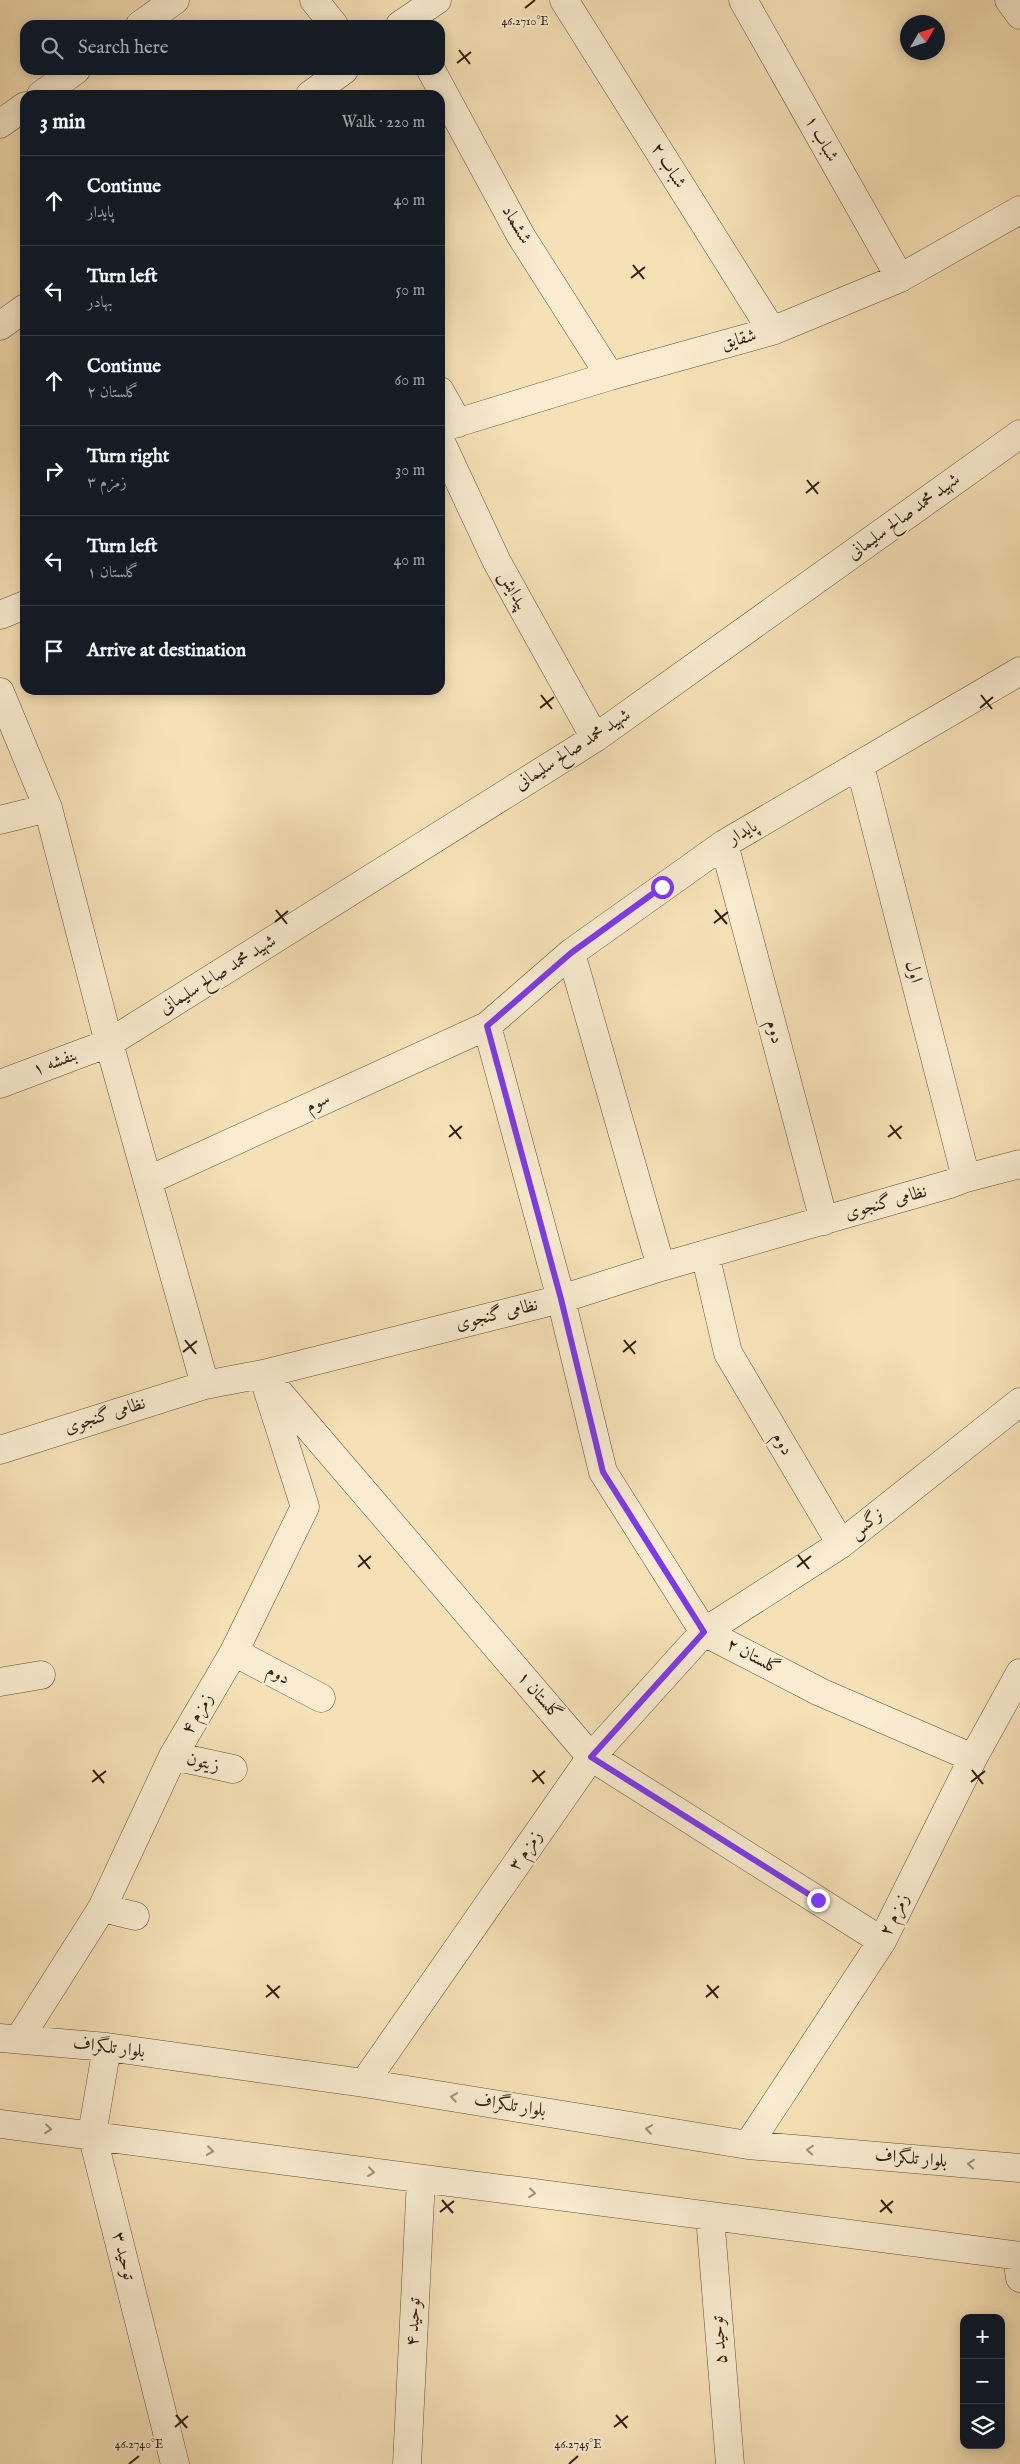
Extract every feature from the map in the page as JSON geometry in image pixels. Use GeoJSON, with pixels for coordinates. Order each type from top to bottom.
{"type":"FeatureCollection","features":[{"type":"Feature","properties":{"kind":"street"},"geometry":{"type":"LineString","coordinates":[[147,20],[175,0]]}},
{"type":"Feature","properties":{"kind":"street"},"geometry":{"type":"LineString","coordinates":[[314,0],[330,20]]}},
{"type":"Feature","properties":{"kind":"street"},"geometry":{"type":"LineString","coordinates":[[410,20],[437,0]]}},
{"type":"Feature","properties":{"kind":"street","name":"شباب ۲"},"geometry":{"type":"LineString","coordinates":[[564,0],[772,331]]}},
{"type":"Feature","properties":{"kind":"street","name":"شباب ۱"},"geometry":{"type":"LineString","coordinates":[[743,0],[900,278]]}},
{"type":"Feature","properties":{"kind":"street"},"geometry":{"type":"LineString","coordinates":[[1009,0],[1020,15]]}},
{"type":"Feature","properties":{"kind":"street"},"geometry":{"type":"LineString","coordinates":[[47,90],[69,75]]}},
{"type":"Feature","properties":{"kind":"street"},"geometry":{"type":"LineString","coordinates":[[317,90],[337,75]]}},
{"type":"Feature","properties":{"kind":"street","name":"ششماد"},"geometry":{"type":"LineString","coordinates":[[434,75],[442,90]]}},
{"type":"Feature","properties":{"kind":"street","name":"ششماد"},"geometry":{"type":"LineString","coordinates":[[445,96],[521,236],[610,376]]}},
{"type":"Feature","properties":{"kind":"street"},"geometry":{"type":"LineString","coordinates":[[0,124],[20,110]]}},
{"type":"Feature","properties":{"kind":"street","name":"شقایق"},"geometry":{"type":"LineString","coordinates":[[446,430],[610,376],[772,331],[900,278],[1020,210]]}},
{"type":"Feature","properties":{"kind":"street"},"geometry":{"type":"LineString","coordinates":[[0,326],[20,312]]}},
{"type":"Feature","properties":{"kind":"street","name":"پیدایش"},"geometry":{"type":"LineString","coordinates":[[446,430],[497,562],[595,738]]}},
{"type":"Feature","properties":{"kind":"street","name":"شهید محمد صالح سلیمانی"},"geometry":{"type":"LineString","coordinates":[[109,1043],[595,738],[1020,434]]}},
{"type":"Feature","properties":{"kind":"street"},"geometry":{"type":"LineString","coordinates":[[0,615],[20,607]]}},
{"type":"Feature","properties":{"kind":"street","name":"پایدار"},"geometry":{"type":"LineString","coordinates":[[487,1026],[571,953],[724,844],[1020,671]]}},
{"type":"Feature","properties":{"kind":"street"},"geometry":{"type":"LineString","coordinates":[[0,692],[48,808],[109,1043],[205,1385]]}},
{"type":"Feature","properties":{"kind":"street","name":"اول"},"geometry":{"type":"LineString","coordinates":[[860,766],[966,1178]]}},
{"type":"Feature","properties":{"kind":"street"},"geometry":{"type":"LineString","coordinates":[[0,820],[48,808]]}},
{"type":"Feature","properties":{"kind":"street","name":"دوم"},"geometry":{"type":"LineString","coordinates":[[724,844],[824,1220]]}},
{"type":"Feature","properties":{"kind":"street"},"geometry":{"type":"LineString","coordinates":[[571,953],[661,1267]]}},
{"type":"Feature","properties":{"kind":"street"},"geometry":{"type":"LineString","coordinates":[[487,1026],[561,1299],[603,1472],[704,1632]]}},
{"type":"Feature","properties":{"kind":"street","name":"سوم"},"geometry":{"type":"LineString","coordinates":[[149,1180],[487,1026]]}},
{"type":"Feature","properties":{"kind":"street","name":"بنفشه ۱"},"geometry":{"type":"LineString","coordinates":[[0,1084],[109,1043]]}},
{"type":"Feature","properties":{"kind":"street","name":"نظامی گنجوی"},"geometry":{"type":"LineString","coordinates":[[0,1450],[205,1385],[263,1374],[561,1299],[705,1254],[1020,1164]]}},
{"type":"Feature","properties":{"kind":"street","name":"دوم"},"geometry":{"type":"LineString","coordinates":[[705,1254],[728,1353],[841,1544]]}},
{"type":"Feature","properties":{"kind":"street","name":"زمزم ۴"},"geometry":{"type":"LineString","coordinates":[[9,2038],[102,1908],[173,1756],[234,1652],[305,1507],[263,1374]]}},
{"type":"Feature","properties":{"kind":"street","name":"گلستان ۱"},"geometry":{"type":"LineString","coordinates":[[263,1374],[591,1757],[882,1941]]}},
{"type":"Feature","properties":{"kind":"street","name":"نرگس"},"geometry":{"type":"LineString","coordinates":[[704,1632],[841,1544],[1020,1402]]}},
{"type":"Feature","properties":{"kind":"street","name":"زمزم ۳"},"geometry":{"type":"LineString","coordinates":[[364,2083],[591,1757],[704,1632]]}},
{"type":"Feature","properties":{"kind":"street","name":"گلستان ۲"},"geometry":{"type":"LineString","coordinates":[[704,1632],[820,1692],[973,1758]]}},
{"type":"Feature","properties":{"kind":"street","name":"دوم"},"geometry":{"type":"LineString","coordinates":[[234,1652],[321,1698]]}},
{"type":"Feature","properties":{"kind":"street","name":"زمزم ۲"},"geometry":{"type":"LineString","coordinates":[[748,2145],[882,1941],[973,1758],[1020,1673]]}},
{"type":"Feature","properties":{"kind":"street"},"geometry":{"type":"LineString","coordinates":[[0,1682],[41,1675]]}},
{"type":"Feature","properties":{"kind":"street","name":"زیتون"},"geometry":{"type":"LineString","coordinates":[[173,1756],[233,1769]]}},
{"type":"Feature","properties":{"kind":"street"},"geometry":{"type":"LineString","coordinates":[[102,1908],[135,1916]]}},
{"type":"Feature","properties":{"kind":"street","name":"بلوار تلگراف"},"geometry":{"type":"LineString","coordinates":[[9,2038],[107,2047],[364,2083],[748,2145],[1020,2168]]}},
{"type":"Feature","properties":{"kind":"street","name":"توحید ۳"},"geometry":{"type":"LineString","coordinates":[[107,2047],[92,2134],[175,2464]]}},
{"type":"Feature","properties":{"kind":"street"},"geometry":{"type":"LineString","coordinates":[[0,2124],[92,2134],[710,2216],[1019,2263]]}},
{"type":"Feature","properties":{"kind":"street","name":"توحید ۴"},"geometry":{"type":"LineString","coordinates":[[407,2464],[421,2179]]}},
{"type":"Feature","properties":{"kind":"street","name":"توحید ۵"},"geometry":{"type":"LineString","coordinates":[[710,2216],[730,2464]]}},
{"type":"Feature","properties":{"kind":"route"},"geometry":{"type":"LineString","coordinates":[[662,887],[571,953],[487,1026],[561,1299],[603,1472],[704,1632],[591,1757],[818,1900]]}}]}
